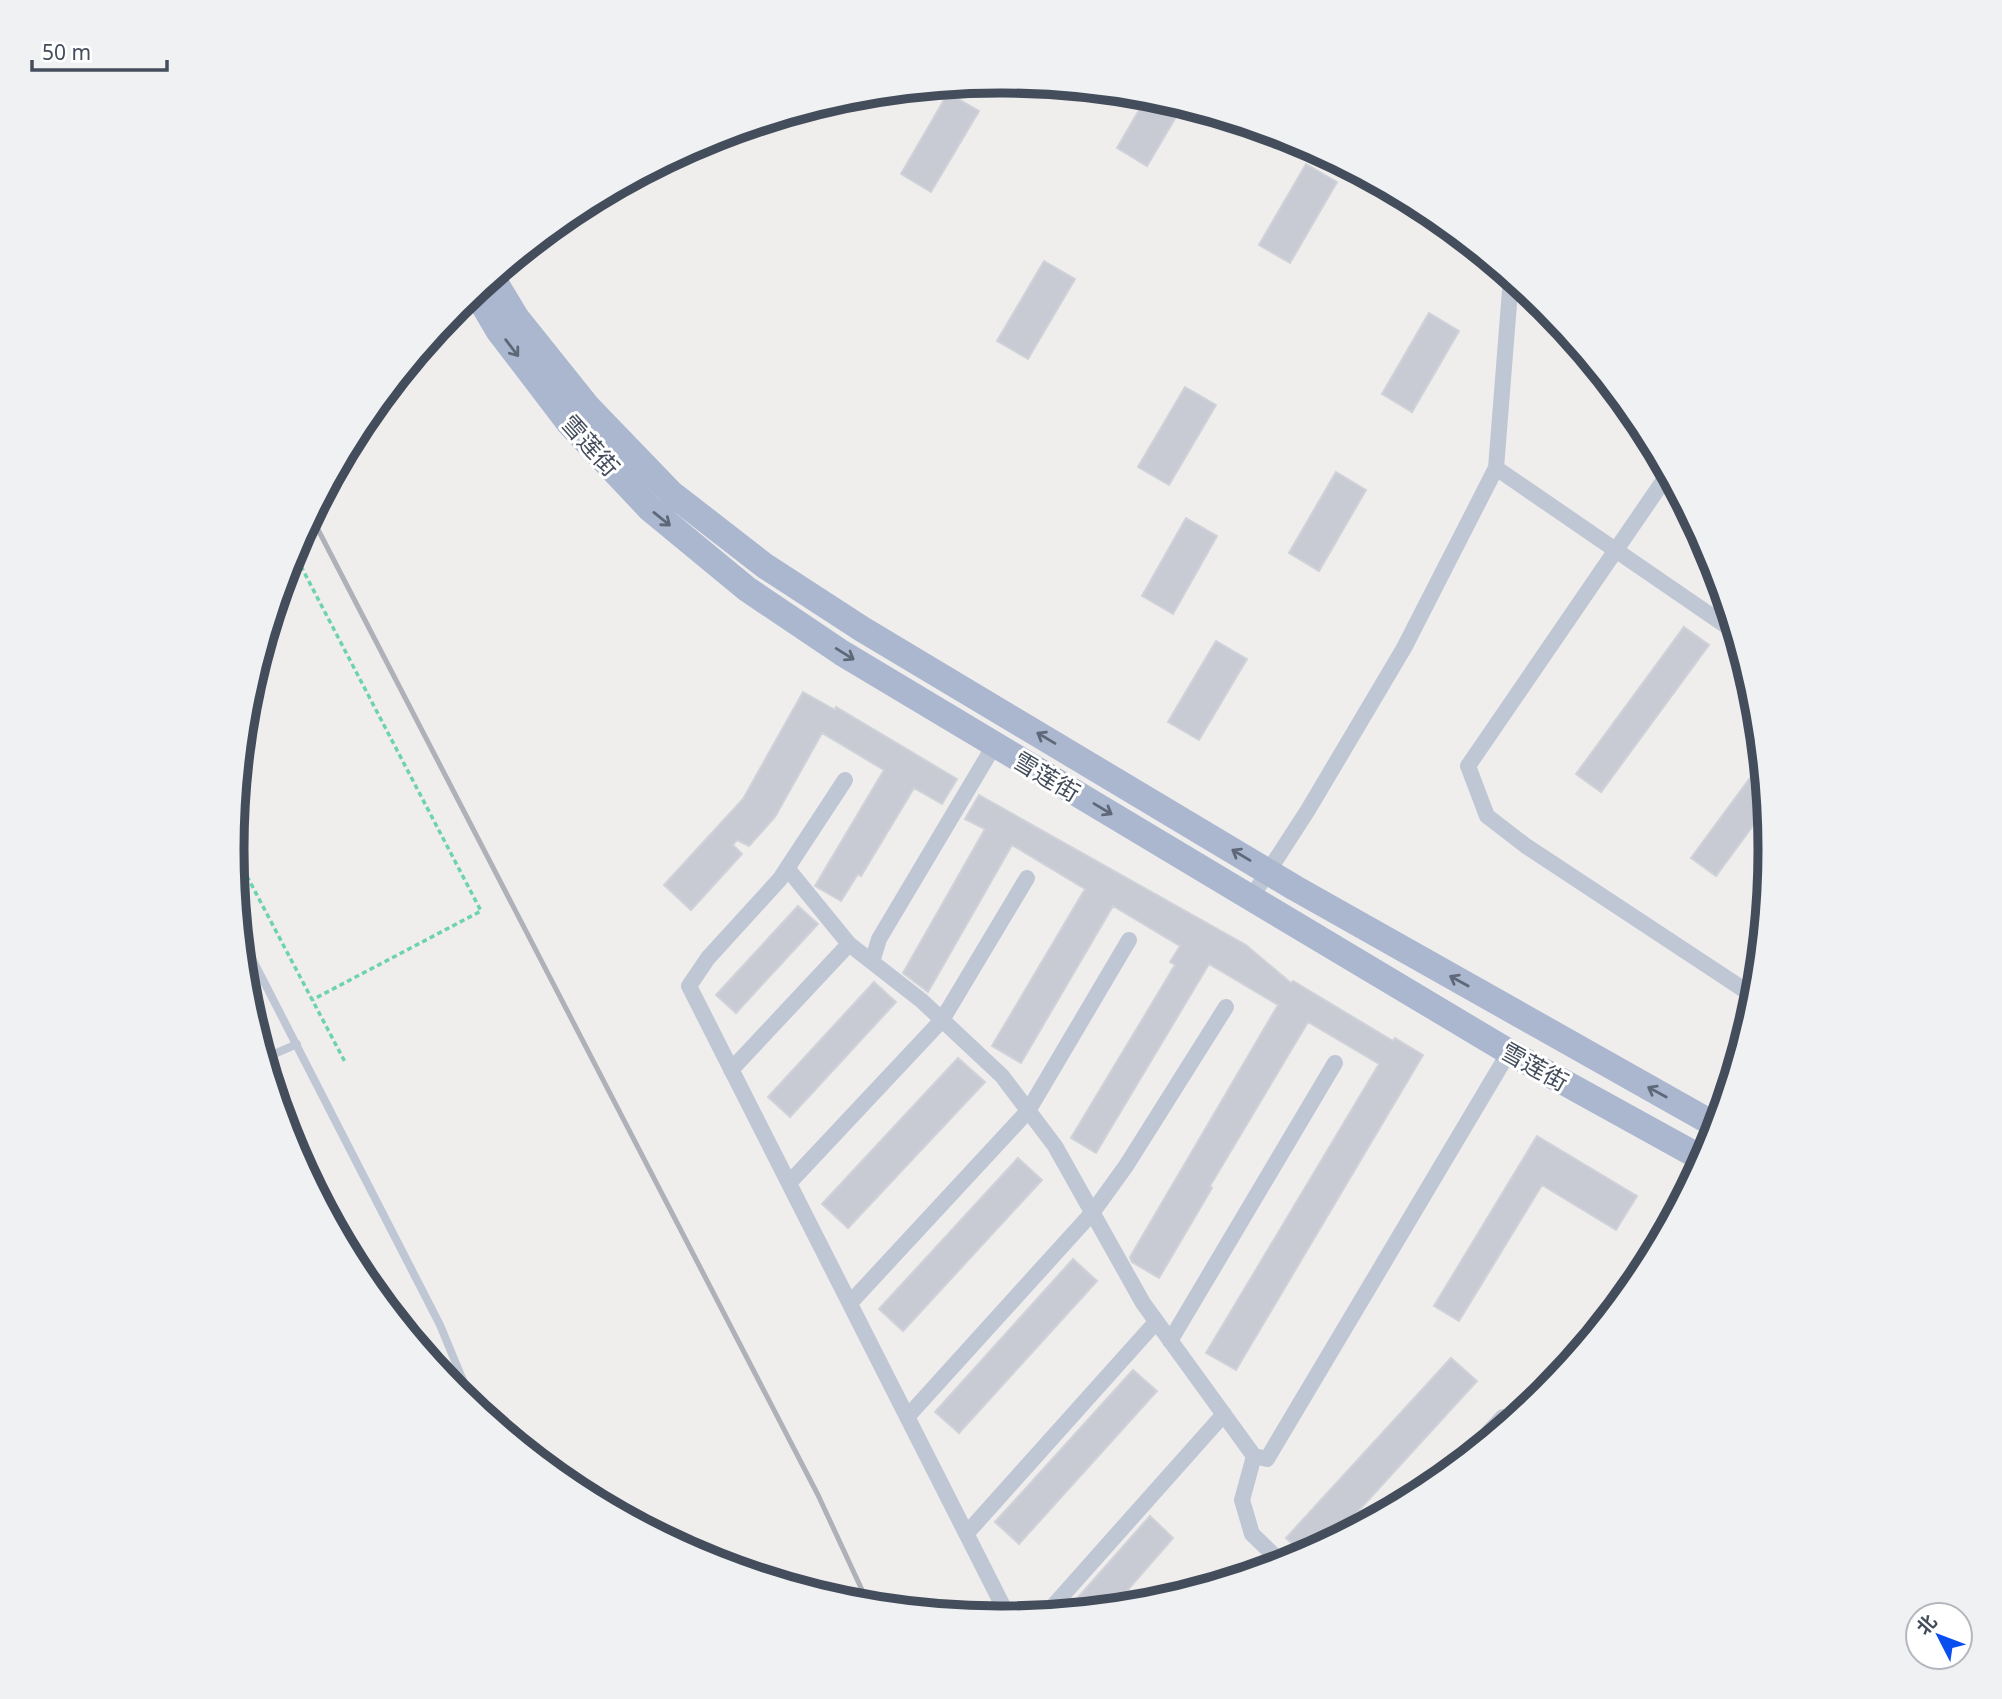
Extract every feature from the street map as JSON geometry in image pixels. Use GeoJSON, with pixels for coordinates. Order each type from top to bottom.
{"type":"FeatureCollection","features":[{"type":"Feature","properties":{"kind":"main road","name":"雪莲街"},"geometry":{"type":"LineString","coordinates":[[497,285],[516,317],[588,407],[671,493],[765,566],[862,628],[1268,872],[1707,1120]]}},
{"type":"Feature","properties":{"kind":"main road","name":"雪莲街"},"geometry":{"type":"LineString","coordinates":[[481,301],[498,330],[569,423],[650,509],[747,589],[842,653],[1509,1052],[1693,1154]]}},
{"type":"Feature","properties":{"kind":"street"},"geometry":{"type":"LineString","coordinates":[[1251,898],[1308,810],[1404,648],[1496,468],[1510,290]]}},
{"type":"Feature","properties":{"kind":"street"},"geometry":{"type":"LineString","coordinates":[[1496,468],[1723,624]]}},
{"type":"Feature","properties":{"kind":"street"},"geometry":{"type":"LineString","coordinates":[[1662,482],[1468,766],[1487,816],[1526,846],[1744,990]]}},
{"type":"Feature","properties":{"kind":"street"},"geometry":{"type":"LineString","coordinates":[[872,962],[879,939],[995,744]]}},
{"type":"Feature","properties":{"kind":"street"},"geometry":{"type":"LineString","coordinates":[[845,780],[780,879],[708,958],[689,986],[1003,1606]]}},
{"type":"Feature","properties":{"kind":"street"},"geometry":{"type":"LineString","coordinates":[[787,868],[849,944],[942,1020],[1002,1076],[1055,1146],[1156,1322],[1254,1456],[1267,1460],[1509,1052]]}},
{"type":"Feature","properties":{"kind":"street"},"geometry":{"type":"LineString","coordinates":[[789,1183],[942,1020],[1027,878]]}},
{"type":"Feature","properties":{"kind":"street"},"geometry":{"type":"LineString","coordinates":[[850,1303],[1028,1111],[1129,940]]}},
{"type":"Feature","properties":{"kind":"street"},"geometry":{"type":"LineString","coordinates":[[731,1070],[849,944]]}},
{"type":"Feature","properties":{"kind":"street"},"geometry":{"type":"LineString","coordinates":[[908,1416],[1092,1213],[1126,1166],[1226,1007]]}},
{"type":"Feature","properties":{"kind":"street"},"geometry":{"type":"LineString","coordinates":[[1170,1341],[1335,1063]]}},
{"type":"Feature","properties":{"kind":"street"},"geometry":{"type":"LineString","coordinates":[[967,1533],[1156,1322]]}},
{"type":"Feature","properties":{"kind":"street"},"geometry":{"type":"LineString","coordinates":[[1054,1605],[1224,1414]]}},
{"type":"Feature","properties":{"kind":"street"},"geometry":{"type":"LineString","coordinates":[[1254,1456],[1242,1500],[1251,1534],[1274,1555]]}},
{"type":"Feature","properties":{"kind":"lane"},"geometry":{"type":"LineString","coordinates":[[253,960],[440,1325],[464,1383]]}},
{"type":"Feature","properties":{"kind":"lane"},"geometry":{"type":"LineString","coordinates":[[273,1055],[297,1044]]}},
{"type":"Feature","properties":{"kind":"path"},"geometry":{"type":"LineString","coordinates":[[300,565],[481,911],[312,1000]]}},
{"type":"Feature","properties":{"kind":"path"},"geometry":{"type":"LineString","coordinates":[[245,872],[345,1062]]}},
{"type":"Feature","properties":{"kind":"building"},"geometry":{"type":"Polygon","coordinates":[[[947,94],[979,111],[931,192],[901,174],[947,94]]]}},
{"type":"Feature","properties":{"kind":"building"},"geometry":{"type":"Polygon","coordinates":[[[1142,106],[1178,114],[1147,166],[1117,148],[1142,106]]]}},
{"type":"Feature","properties":{"kind":"building"},"geometry":{"type":"Polygon","coordinates":[[[1306,164],[1337,182],[1290,263],[1259,245],[1306,164]]]}},
{"type":"Feature","properties":{"kind":"building"},"geometry":{"type":"Polygon","coordinates":[[[1044,261],[1075,279],[1028,359],[997,341],[1044,261]]]}},
{"type":"Feature","properties":{"kind":"building"},"geometry":{"type":"Polygon","coordinates":[[[1429,313],[1459,331],[1412,412],[1382,394],[1429,313]]]}},
{"type":"Feature","properties":{"kind":"building"},"geometry":{"type":"Polygon","coordinates":[[[1185,387],[1216,405],[1169,485],[1138,467],[1185,387]]]}},
{"type":"Feature","properties":{"kind":"building"},"geometry":{"type":"Polygon","coordinates":[[[1336,472],[1366,490],[1319,571],[1289,553],[1336,472]]]}},
{"type":"Feature","properties":{"kind":"building"},"geometry":{"type":"Polygon","coordinates":[[[1186,518],[1217,536],[1173,614],[1142,596],[1186,518]]]}},
{"type":"Feature","properties":{"kind":"building"},"geometry":{"type":"Polygon","coordinates":[[[1684,627],[1709,645],[1601,792],[1576,774],[1684,627]]]}},
{"type":"Feature","properties":{"kind":"building"},"geometry":{"type":"Polygon","coordinates":[[[1216,641],[1247,659],[1199,740],[1168,722],[1216,641]]]}},
{"type":"Feature","properties":{"kind":"building"},"geometry":{"type":"Polygon","coordinates":[[[803,692],[835,710],[836,707],[957,779],[942,804],[914,788],[861,876],[858,874],[841,901],[815,886],[884,770],[822,733],[775,817],[749,846],[737,840],[733,845],[742,854],[691,910],[664,885],[743,799],[803,692]]]}},
{"type":"Feature","properties":{"kind":"building"},"geometry":{"type":"Polygon","coordinates":[[[1753,773],[1757,820],[1716,876],[1691,858],[1753,773]]]}},
{"type":"Feature","properties":{"kind":"building"},"geometry":{"type":"Polygon","coordinates":[[[979,795],[1246,945],[1291,983],[1293,981],[1393,1041],[1395,1038],[1423,1055],[1236,1370],[1206,1353],[1379,1064],[1308,1022],[1210,1186],[1212,1188],[1159,1278],[1132,1262],[1130,1257],[1278,1005],[1209,964],[1096,1153],[1071,1138],[1175,965],[1170,962],[1180,946],[1113,906],[1021,1063],[992,1046],[1085,889],[1012,845],[928,992],[903,973],[985,829],[965,819],[979,795]]]}},
{"type":"Feature","properties":{"kind":"building"},"geometry":{"type":"Polygon","coordinates":[[[798,906],[818,924],[736,1013],[716,995],[798,906]]]}},
{"type":"Feature","properties":{"kind":"building"},"geometry":{"type":"Polygon","coordinates":[[[874,982],[896,1002],[790,1117],[768,1097],[874,982]]]}},
{"type":"Feature","properties":{"kind":"building"},"geometry":{"type":"Polygon","coordinates":[[[958,1058],[985,1082],[848,1228],[822,1204],[958,1058]]]}},
{"type":"Feature","properties":{"kind":"building"},"geometry":{"type":"Polygon","coordinates":[[[1537,1136],[1637,1196],[1616,1230],[1542,1185],[1459,1321],[1434,1306],[1537,1136]]]}},
{"type":"Feature","properties":{"kind":"building"},"geometry":{"type":"Polygon","coordinates":[[[1018,1158],[1042,1180],[903,1331],[879,1309],[1018,1158]]]}},
{"type":"Feature","properties":{"kind":"building"},"geometry":{"type":"Polygon","coordinates":[[[1073,1259],[1097,1281],[959,1433],[935,1412],[1073,1259]]]}},
{"type":"Feature","properties":{"kind":"building"},"geometry":{"type":"Polygon","coordinates":[[[1451,1358],[1477,1381],[1349,1521],[1295,1547],[1286,1538],[1451,1358]]]}},
{"type":"Feature","properties":{"kind":"building"},"geometry":{"type":"Polygon","coordinates":[[[1133,1370],[1157,1391],[1019,1544],[995,1522],[1133,1370]]]}},
{"type":"Feature","properties":{"kind":"building"},"geometry":{"type":"Polygon","coordinates":[[[1150,1516],[1173,1538],[1122,1596],[1073,1603],[1150,1516]]]}},
{"type":"Feature","properties":{"kind":"railway"},"geometry":{"type":"LineString","coordinates":[[317,527],[818,1495],[864,1594]]}}]}
